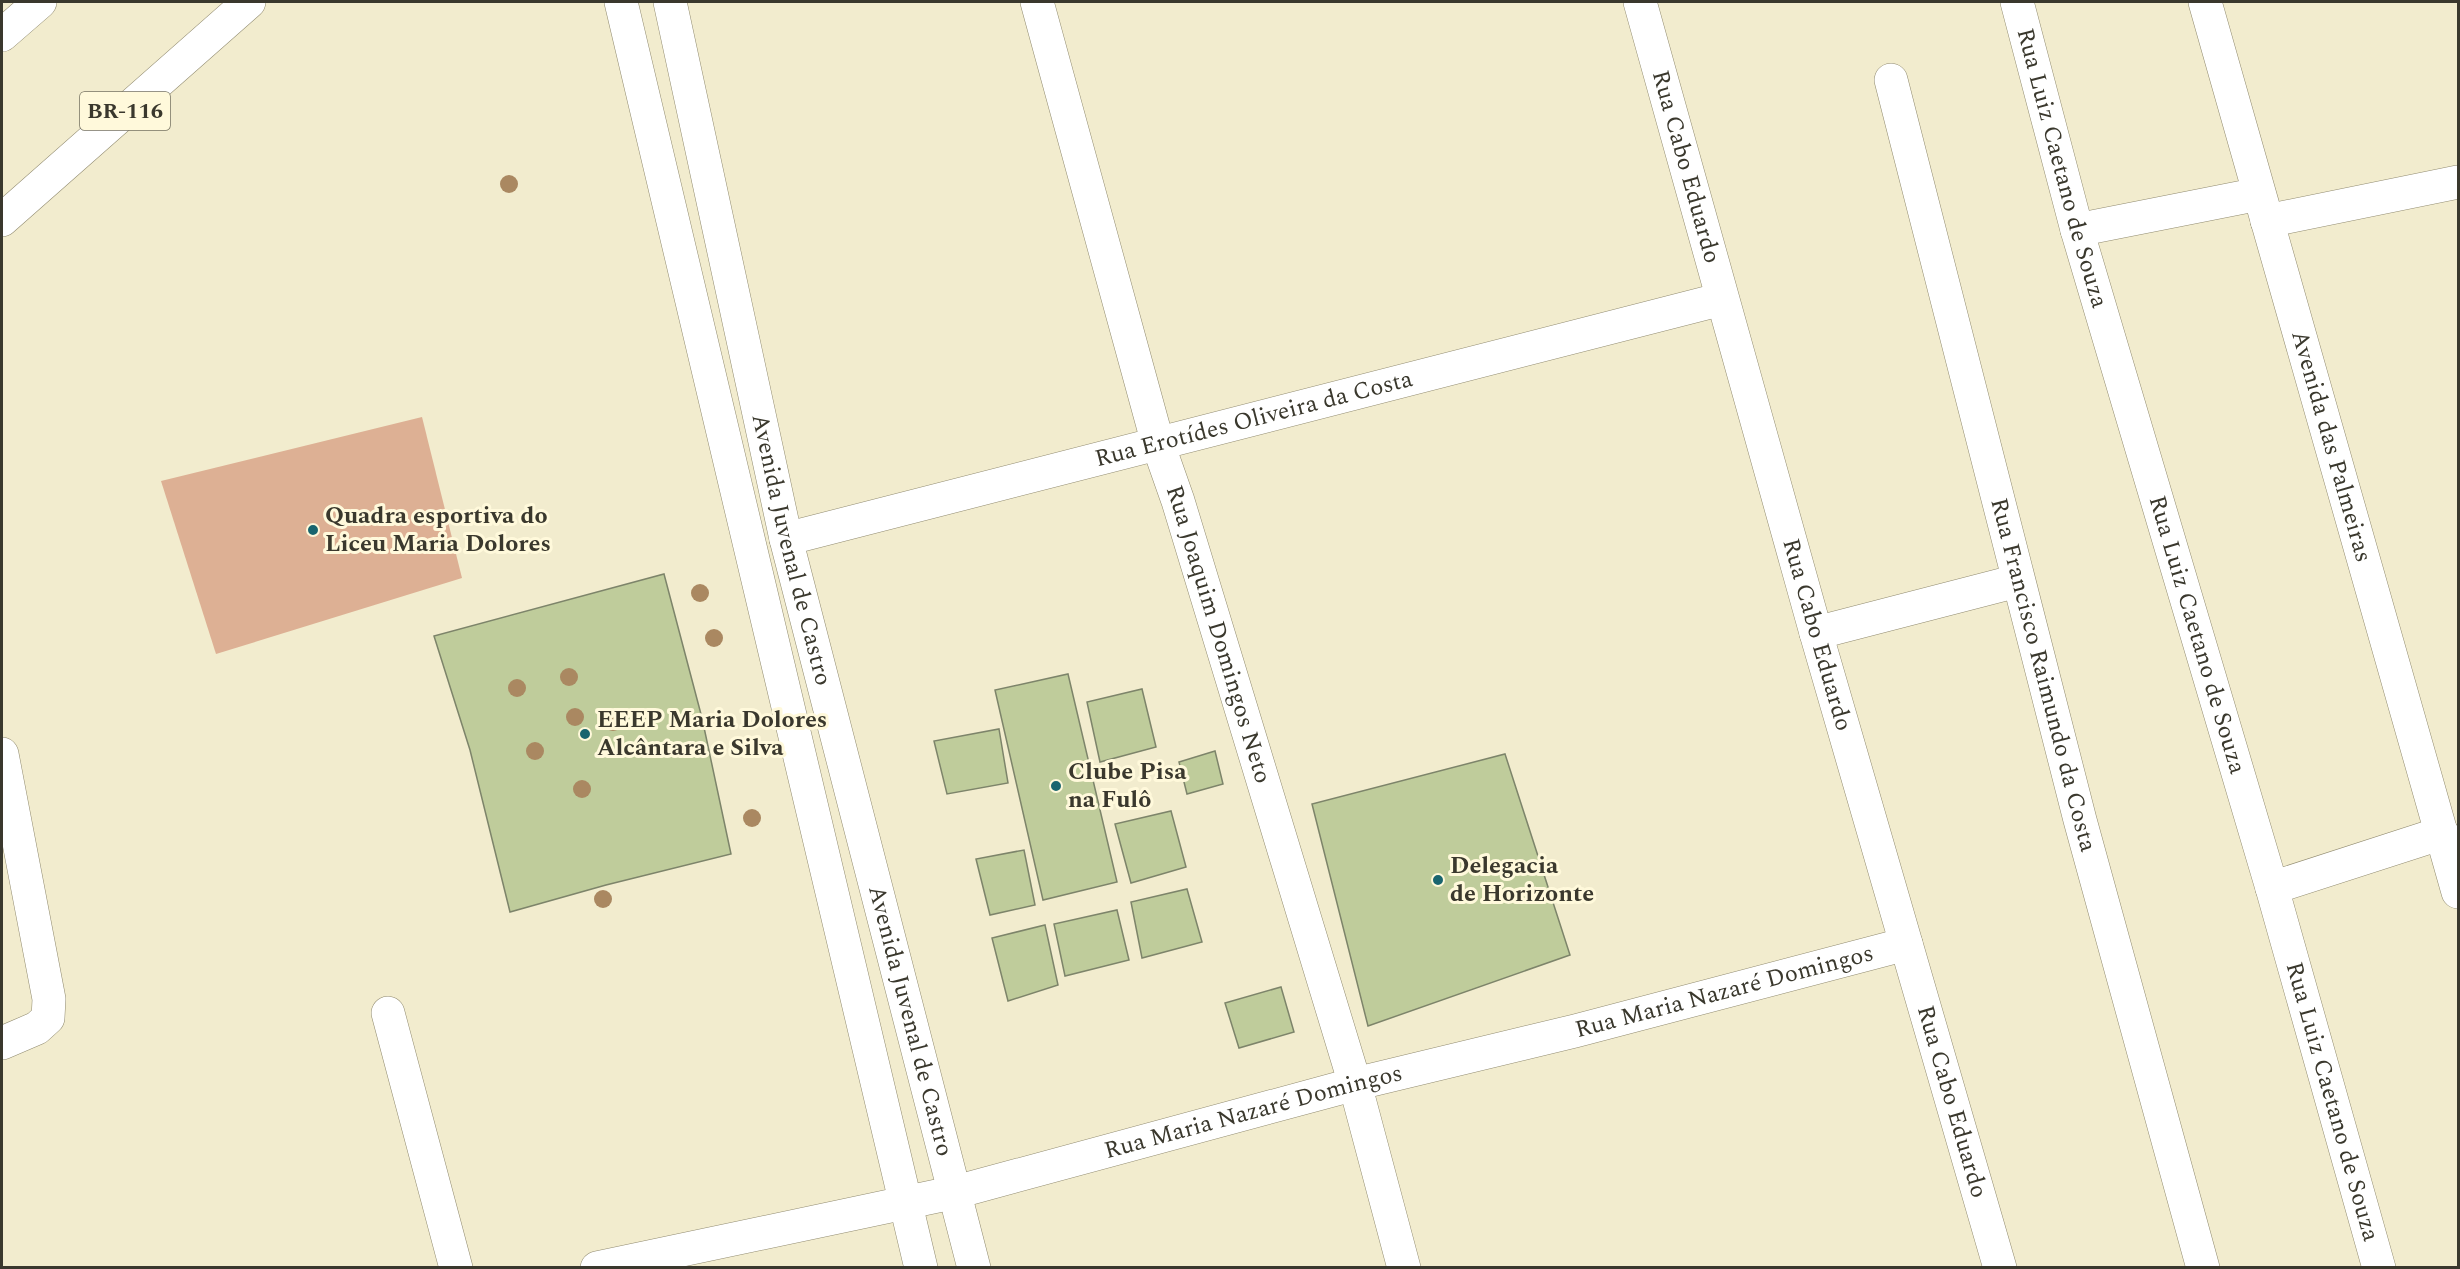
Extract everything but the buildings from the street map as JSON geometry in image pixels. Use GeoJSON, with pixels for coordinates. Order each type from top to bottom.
{"type":"FeatureCollection","features":[{"type":"Feature","properties":{"kind":"main road"},"geometry":{"type":"LineString","coordinates":[[2,34],[40,2]]}},
{"type":"Feature","properties":{"kind":"main road","name":"BR-116"},"geometry":{"type":"LineString","coordinates":[[2,220],[249,2]]}},
{"type":"Feature","properties":{"kind":"main road","name":"Avenida Juvenal de Castro"},"geometry":{"type":"LineString","coordinates":[[621,2],[921,1268]]}},
{"type":"Feature","properties":{"kind":"main road","name":"Avenida Juvenal de Castro"},"geometry":{"type":"LineString","coordinates":[[670,2],[786,539],[974,1268]]}},
{"type":"Feature","properties":{"kind":"main road","name":"Rua Joaquim Domingos Neto"},"geometry":{"type":"LineString","coordinates":[[1037,2],[1158,444],[1185,524],[1355,1084],[1404,1268]]}},
{"type":"Feature","properties":{"kind":"main road","name":"Rua Cabo Eduardo"},"geometry":{"type":"LineString","coordinates":[[1640,2],[1816,633],[2000,1268]]}},
{"type":"Feature","properties":{"kind":"main road","name":"Rua Luiz Caetano de Souza"},"geometry":{"type":"LineString","coordinates":[[2017,2],[2077,230],[2272,888],[2379,1268]]}},
{"type":"Feature","properties":{"kind":"main road","name":"Avenida das Palmeiras"},"geometry":{"type":"LineString","coordinates":[[2205,2],[2458,892]]}},
{"type":"Feature","properties":{"kind":"main road","name":"Rua Francisco Raimundo da Costa"},"geometry":{"type":"LineString","coordinates":[[1891,80],[2017,581],[2203,1268]]}},
{"type":"Feature","properties":{"kind":"main road"},"geometry":{"type":"LineString","coordinates":[[2077,230],[2458,182]]}},
{"type":"Feature","properties":{"kind":"main road","name":"Rua Erotídes Oliveira da Costa"},"geometry":{"type":"LineString","coordinates":[[786,539],[1722,299]]}},
{"type":"Feature","properties":{"kind":"main road"},"geometry":{"type":"LineString","coordinates":[[1816,633],[2017,581]]}},
{"type":"Feature","properties":{"kind":"main road"},"geometry":{"type":"LineString","coordinates":[[2,753],[49,999],[48,1018],[38,1028],[2,1043]]}},
{"type":"Feature","properties":{"kind":"main road"},"geometry":{"type":"LineString","coordinates":[[2272,888],[2442,834]]}},
{"type":"Feature","properties":{"kind":"main road","name":"Rua Maria Nazaré Domingos"},"geometry":{"type":"LineString","coordinates":[[597,1268],[956,1192],[1355,1084],[1575,1031],[1906,944]]}},
{"type":"Feature","properties":{"kind":"main road"},"geometry":{"type":"LineString","coordinates":[[388,1013],[456,1268]]}},
{"type":"Feature","properties":{"kind":"shaded area","name":"Quadra esportiva do Liceu Maria Dolores"},"geometry":{"type":"Polygon","coordinates":[[[422,417],[462,578],[216,654],[161,481],[422,417]]]}},
{"type":"Feature","properties":{"kind":"place","name":"Quadra esportiva do Liceu Maria Dolores"},"geometry":{"type":"Point","coordinates":[313,530]}},
{"type":"Feature","properties":{"kind":"place","name":"EEEP Maria Dolores Alcântara e Silva"},"geometry":{"type":"Point","coordinates":[585,734]}},
{"type":"Feature","properties":{"kind":"place","name":"Clube Pisa na Fulô"},"geometry":{"type":"Point","coordinates":[1056,786]}},
{"type":"Feature","properties":{"kind":"place","name":"Delegacia de Horizonte"},"geometry":{"type":"Point","coordinates":[1438,880]}}]}
